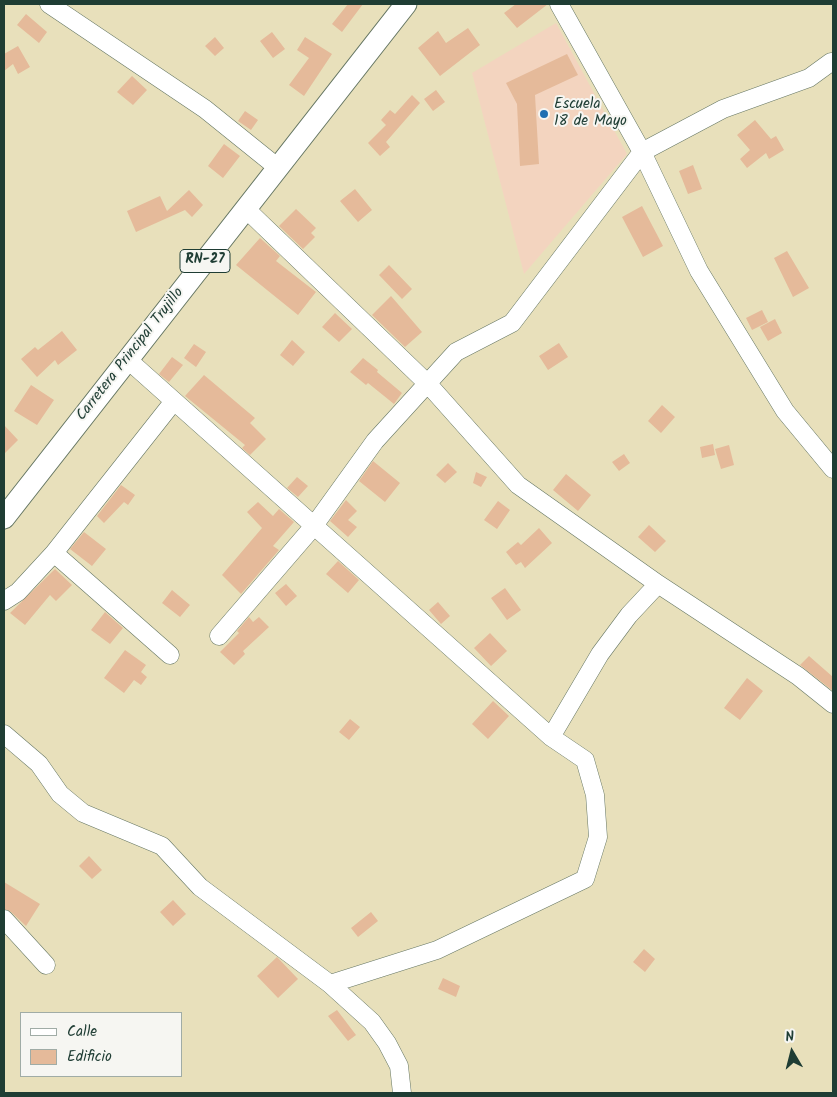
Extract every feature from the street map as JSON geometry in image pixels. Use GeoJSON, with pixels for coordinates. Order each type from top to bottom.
{"type":"FeatureCollection","features":[{"type":"Feature","properties":{"kind":"main road","name":"Carretera Principal Trujillo"},"geometry":{"type":"LineString","coordinates":[[4,518],[406,4]]}},
{"type":"Feature","properties":{"kind":"street"},"geometry":{"type":"LineString","coordinates":[[49,4],[206,109],[278,167]]}},
{"type":"Feature","properties":{"kind":"street"},"geometry":{"type":"LineString","coordinates":[[559,4],[642,152],[700,271],[785,411],[833,469]]}},
{"type":"Feature","properties":{"kind":"street"},"geometry":{"type":"LineString","coordinates":[[219,636],[313,527],[375,441],[456,352],[512,323],[642,152],[723,109],[810,78],[831,62]]}},
{"type":"Feature","properties":{"kind":"street"},"geometry":{"type":"LineString","coordinates":[[246,209],[428,384],[518,484],[658,584],[798,676],[833,704]]}},
{"type":"Feature","properties":{"kind":"street"},"geometry":{"type":"LineString","coordinates":[[127,360],[551,737],[585,760],[595,796],[598,838],[585,879],[437,950],[330,984]]}},
{"type":"Feature","properties":{"kind":"street"},"geometry":{"type":"LineString","coordinates":[[4,601],[18,592],[54,553],[174,401]]}},
{"type":"Feature","properties":{"kind":"street"},"geometry":{"type":"LineString","coordinates":[[54,553],[170,655]]}},
{"type":"Feature","properties":{"kind":"street"},"geometry":{"type":"LineString","coordinates":[[551,737],[600,654],[629,615],[658,584]]}},
{"type":"Feature","properties":{"kind":"street"},"geometry":{"type":"LineString","coordinates":[[4,734],[39,764],[60,794],[83,813],[162,846],[200,887],[330,984],[372,1022],[387,1043],[399,1066],[402,1093]]}},
{"type":"Feature","properties":{"kind":"street"},"geometry":{"type":"LineString","coordinates":[[4,920],[46,965]]}},
{"type":"Feature","properties":{"kind":"shaded area","name":"Escuela 18 de Mayo"},"geometry":{"type":"Polygon","coordinates":[[[556,23],[627,154],[524,274],[472,73],[556,23]]]}},
{"type":"Feature","properties":{"kind":"building"},"geometry":{"type":"Polygon","coordinates":[[[348,4],[363,4],[342,32],[332,24],[348,4]]]}},
{"type":"Feature","properties":{"kind":"building"},"geometry":{"type":"Polygon","coordinates":[[[516,4],[548,4],[517,28],[504,13],[516,4]]]}},
{"type":"Feature","properties":{"kind":"building"},"geometry":{"type":"Polygon","coordinates":[[[26,14],[47,32],[39,43],[17,25],[26,14]]]}},
{"type":"Feature","properties":{"kind":"building"},"geometry":{"type":"Polygon","coordinates":[[[468,28],[480,45],[440,76],[418,48],[438,31],[446,43],[468,28]]]}},
{"type":"Feature","properties":{"kind":"building"},"geometry":{"type":"Polygon","coordinates":[[[272,32],[285,49],[273,58],[260,41],[272,32]]]}},
{"type":"Feature","properties":{"kind":"building"},"geometry":{"type":"Polygon","coordinates":[[[215,37],[224,48],[215,56],[205,46],[215,37]]]}},
{"type":"Feature","properties":{"kind":"building"},"geometry":{"type":"Polygon","coordinates":[[[305,37],[332,54],[304,96],[289,85],[309,58],[297,50],[305,37]]]}},
{"type":"Feature","properties":{"kind":"building"},"geometry":{"type":"Polygon","coordinates":[[[18,46],[30,67],[18,74],[13,64],[4,71],[4,54],[18,46]]]}},
{"type":"Feature","properties":{"kind":"building"},"geometry":{"type":"Polygon","coordinates":[[[567,54],[578,75],[535,95],[539,164],[520,166],[517,104],[506,83],[567,54]]]}},
{"type":"Feature","properties":{"kind":"building"},"geometry":{"type":"Polygon","coordinates":[[[132,76],[147,90],[133,105],[117,92],[132,76]]]}},
{"type":"Feature","properties":{"kind":"building"},"geometry":{"type":"Polygon","coordinates":[[[436,90],[445,102],[433,111],[424,99],[436,90]]]}},
{"type":"Feature","properties":{"kind":"building"},"geometry":{"type":"Polygon","coordinates":[[[412,95],[420,103],[386,142],[390,147],[380,156],[368,143],[386,125],[381,120],[390,110],[395,114],[412,95]]]}},
{"type":"Feature","properties":{"kind":"building"},"geometry":{"type":"Polygon","coordinates":[[[245,111],[258,120],[251,130],[238,121],[245,111]]]}},
{"type":"Feature","properties":{"kind":"building"},"geometry":{"type":"Polygon","coordinates":[[[755,120],[771,139],[776,136],[784,150],[769,159],[766,153],[747,168],[740,159],[750,150],[737,135],[755,120]]]}},
{"type":"Feature","properties":{"kind":"building"},"geometry":{"type":"Polygon","coordinates":[[[224,144],[240,156],[223,178],[208,166],[224,144]]]}},
{"type":"Feature","properties":{"kind":"building"},"geometry":{"type":"Polygon","coordinates":[[[693,165],[702,189],[688,194],[679,171],[693,165]]]}},
{"type":"Feature","properties":{"kind":"building"},"geometry":{"type":"Polygon","coordinates":[[[355,189],[372,210],[358,222],[340,201],[355,189]]]}},
{"type":"Feature","properties":{"kind":"building"},"geometry":{"type":"Polygon","coordinates":[[[189,190],[203,205],[192,217],[185,210],[136,232],[127,211],[160,196],[167,211],[189,190]]]}},
{"type":"Feature","properties":{"kind":"building"},"geometry":{"type":"Polygon","coordinates":[[[642,206],[663,246],[643,257],[622,217],[642,206]]]}},
{"type":"Feature","properties":{"kind":"building"},"geometry":{"type":"Polygon","coordinates":[[[296,209],[316,228],[311,233],[315,237],[303,249],[279,226],[296,209]]]}},
{"type":"Feature","properties":{"kind":"building"},"geometry":{"type":"Polygon","coordinates":[[[260,238],[280,256],[276,261],[316,292],[298,315],[236,265],[260,238]]]}},
{"type":"Feature","properties":{"kind":"building"},"geometry":{"type":"Polygon","coordinates":[[[787,251],[809,288],[793,297],[774,258],[787,251]]]}},
{"type":"Feature","properties":{"kind":"building"},"geometry":{"type":"Polygon","coordinates":[[[389,265],[412,289],[402,299],[379,275],[389,265]]]}},
{"type":"Feature","properties":{"kind":"building"},"geometry":{"type":"Polygon","coordinates":[[[391,296],[422,332],[405,347],[372,315],[391,296]]]}},
{"type":"Feature","properties":{"kind":"building"},"geometry":{"type":"Polygon","coordinates":[[[762,310],[768,322],[752,330],[746,318],[762,310]]]}},
{"type":"Feature","properties":{"kind":"building"},"geometry":{"type":"Polygon","coordinates":[[[335,313],[352,329],[339,342],[322,327],[335,313]]]}},
{"type":"Feature","properties":{"kind":"building"},"geometry":{"type":"Polygon","coordinates":[[[775,319],[782,333],[768,341],[760,327],[775,319]]]}},
{"type":"Feature","properties":{"kind":"building"},"geometry":{"type":"Polygon","coordinates":[[[62,331],[77,350],[58,365],[55,360],[37,377],[21,359],[35,347],[38,350],[62,331]]]}},
{"type":"Feature","properties":{"kind":"building"},"geometry":{"type":"Polygon","coordinates":[[[292,340],[305,352],[293,366],[280,355],[292,340]]]}},
{"type":"Feature","properties":{"kind":"building"},"geometry":{"type":"Polygon","coordinates":[[[559,343],[568,357],[548,370],[539,356],[559,343]]]}},
{"type":"Feature","properties":{"kind":"building"},"geometry":{"type":"Polygon","coordinates":[[[194,344],[206,352],[196,367],[184,358],[194,344]]]}},
{"type":"Feature","properties":{"kind":"building"},"geometry":{"type":"Polygon","coordinates":[[[172,357],[183,365],[169,382],[159,374],[172,357]]]}},
{"type":"Feature","properties":{"kind":"building"},"geometry":{"type":"Polygon","coordinates":[[[363,358],[402,393],[394,404],[368,383],[366,385],[350,372],[363,358]]]}},
{"type":"Feature","properties":{"kind":"building"},"geometry":{"type":"Polygon","coordinates":[[[204,375],[255,418],[250,423],[266,439],[250,455],[242,448],[245,445],[185,396],[204,375]]]}},
{"type":"Feature","properties":{"kind":"building"},"geometry":{"type":"Polygon","coordinates":[[[31,385],[54,400],[37,425],[14,411],[31,385]]]}},
{"type":"Feature","properties":{"kind":"building"},"geometry":{"type":"Polygon","coordinates":[[[662,405],[675,417],[661,433],[648,421],[662,405]]]}},
{"type":"Feature","properties":{"kind":"building"},"geometry":{"type":"Polygon","coordinates":[[[4,425],[18,440],[4,454],[4,425]]]}},
{"type":"Feature","properties":{"kind":"building"},"geometry":{"type":"Polygon","coordinates":[[[713,444],[715,455],[702,458],[700,447],[713,444]]]}},
{"type":"Feature","properties":{"kind":"building"},"geometry":{"type":"Polygon","coordinates":[[[729,445],[734,465],[721,469],[715,449],[729,445]]]}},
{"type":"Feature","properties":{"kind":"building"},"geometry":{"type":"Polygon","coordinates":[[[624,454],[630,463],[619,471],[612,462],[624,454]]]}},
{"type":"Feature","properties":{"kind":"building"},"geometry":{"type":"Polygon","coordinates":[[[373,461],[400,483],[385,502],[359,481],[373,461]]]}},
{"type":"Feature","properties":{"kind":"building"},"geometry":{"type":"Polygon","coordinates":[[[448,463],[457,472],[445,483],[436,475],[448,463]]]}},
{"type":"Feature","properties":{"kind":"building"},"geometry":{"type":"Polygon","coordinates":[[[476,472],[487,477],[481,487],[473,483],[476,472]]]}},
{"type":"Feature","properties":{"kind":"building"},"geometry":{"type":"Polygon","coordinates":[[[566,474],[591,495],[578,511],[553,490],[566,474]]]}},
{"type":"Feature","properties":{"kind":"building"},"geometry":{"type":"Polygon","coordinates":[[[297,477],[308,486],[298,497],[287,488],[297,477]]]}},
{"type":"Feature","properties":{"kind":"building"},"geometry":{"type":"Polygon","coordinates":[[[121,485],[135,495],[128,505],[124,502],[104,523],[97,516],[121,485]]]}},
{"type":"Feature","properties":{"kind":"building"},"geometry":{"type":"Polygon","coordinates":[[[346,500],[357,511],[348,520],[357,527],[348,537],[330,521],[346,500]]]}},
{"type":"Feature","properties":{"kind":"building"},"geometry":{"type":"Polygon","coordinates":[[[498,501],[510,510],[497,529],[484,520],[498,501]]]}},
{"type":"Feature","properties":{"kind":"building"},"geometry":{"type":"Polygon","coordinates":[[[258,502],[273,516],[279,509],[294,522],[273,546],[279,550],[241,594],[222,575],[262,528],[247,512],[258,502]]]}},
{"type":"Feature","properties":{"kind":"building"},"geometry":{"type":"Polygon","coordinates":[[[649,525],[666,541],[655,552],[638,537],[649,525]]]}},
{"type":"Feature","properties":{"kind":"building"},"geometry":{"type":"Polygon","coordinates":[[[539,528],[552,543],[525,568],[521,562],[516,565],[506,552],[518,542],[521,545],[539,528]]]}},
{"type":"Feature","properties":{"kind":"building"},"geometry":{"type":"Polygon","coordinates":[[[84,532],[106,549],[92,566],[70,549],[84,532]]]}},
{"type":"Feature","properties":{"kind":"building"},"geometry":{"type":"Polygon","coordinates":[[[338,561],[359,580],[348,593],[326,574],[338,561]]]}},
{"type":"Feature","properties":{"kind":"building"},"geometry":{"type":"Polygon","coordinates":[[[55,569],[72,585],[56,601],[50,595],[25,625],[10,613],[55,569]]]}},
{"type":"Feature","properties":{"kind":"building"},"geometry":{"type":"Polygon","coordinates":[[[286,584],[297,596],[286,606],[275,593],[286,584]]]}},
{"type":"Feature","properties":{"kind":"building"},"geometry":{"type":"Polygon","coordinates":[[[505,588],[521,610],[507,620],[491,598],[505,588]]]}},
{"type":"Feature","properties":{"kind":"building"},"geometry":{"type":"Polygon","coordinates":[[[172,590],[190,605],[180,617],[162,603],[172,590]]]}},
{"type":"Feature","properties":{"kind":"building"},"geometry":{"type":"Polygon","coordinates":[[[438,602],[450,616],[441,624],[429,610],[438,602]]]}},
{"type":"Feature","properties":{"kind":"building"},"geometry":{"type":"Polygon","coordinates":[[[105,612],[123,628],[110,644],[91,630],[105,612]]]}},
{"type":"Feature","properties":{"kind":"building"},"geometry":{"type":"Polygon","coordinates":[[[249,617],[253,622],[259,617],[269,627],[243,651],[245,654],[234,665],[220,652],[239,633],[237,631],[249,617]]]}},
{"type":"Feature","properties":{"kind":"building"},"geometry":{"type":"Polygon","coordinates":[[[490,633],[507,651],[491,666],[474,648],[490,633]]]}},
{"type":"Feature","properties":{"kind":"building"},"geometry":{"type":"Polygon","coordinates":[[[125,650],[146,665],[141,672],[147,677],[141,685],[134,680],[124,693],[104,678],[125,650]]]}},
{"type":"Feature","properties":{"kind":"building"},"geometry":{"type":"Polygon","coordinates":[[[809,656],[833,677],[833,691],[800,665],[809,656]]]}},
{"type":"Feature","properties":{"kind":"building"},"geometry":{"type":"Polygon","coordinates":[[[747,678],[763,691],[740,720],[724,708],[747,678]]]}},
{"type":"Feature","properties":{"kind":"building"},"geometry":{"type":"Polygon","coordinates":[[[493,701],[509,716],[488,739],[472,724],[493,701]]]}},
{"type":"Feature","properties":{"kind":"building"},"geometry":{"type":"Polygon","coordinates":[[[350,719],[360,727],[349,740],[339,732],[350,719]]]}},
{"type":"Feature","properties":{"kind":"building"},"geometry":{"type":"Polygon","coordinates":[[[89,856],[102,870],[92,879],[79,866],[89,856]]]}},
{"type":"Feature","properties":{"kind":"building"},"geometry":{"type":"Polygon","coordinates":[[[4,882],[40,904],[26,926],[11,912],[4,909],[4,882]]]}},
{"type":"Feature","properties":{"kind":"building"},"geometry":{"type":"Polygon","coordinates":[[[173,900],[186,914],[173,926],[160,912],[173,900]]]}},
{"type":"Feature","properties":{"kind":"building"},"geometry":{"type":"Polygon","coordinates":[[[371,912],[378,921],[358,937],[351,928],[371,912]]]}},
{"type":"Feature","properties":{"kind":"building"},"geometry":{"type":"Polygon","coordinates":[[[644,949],[655,959],[645,972],[633,962],[644,949]]]}},
{"type":"Feature","properties":{"kind":"building"},"geometry":{"type":"Polygon","coordinates":[[[277,957],[298,979],[278,998],[257,976],[277,957]]]}},
{"type":"Feature","properties":{"kind":"building"},"geometry":{"type":"Polygon","coordinates":[[[443,978],[460,986],[456,997],[438,989],[443,978]]]}},
{"type":"Feature","properties":{"kind":"building"},"geometry":{"type":"Polygon","coordinates":[[[337,1010],[356,1035],[348,1041],[328,1016],[337,1010]]]}},
{"type":"Feature","properties":{"kind":"place","name":"Escuela 18 de Mayo"},"geometry":{"type":"Point","coordinates":[544,114]}}]}
